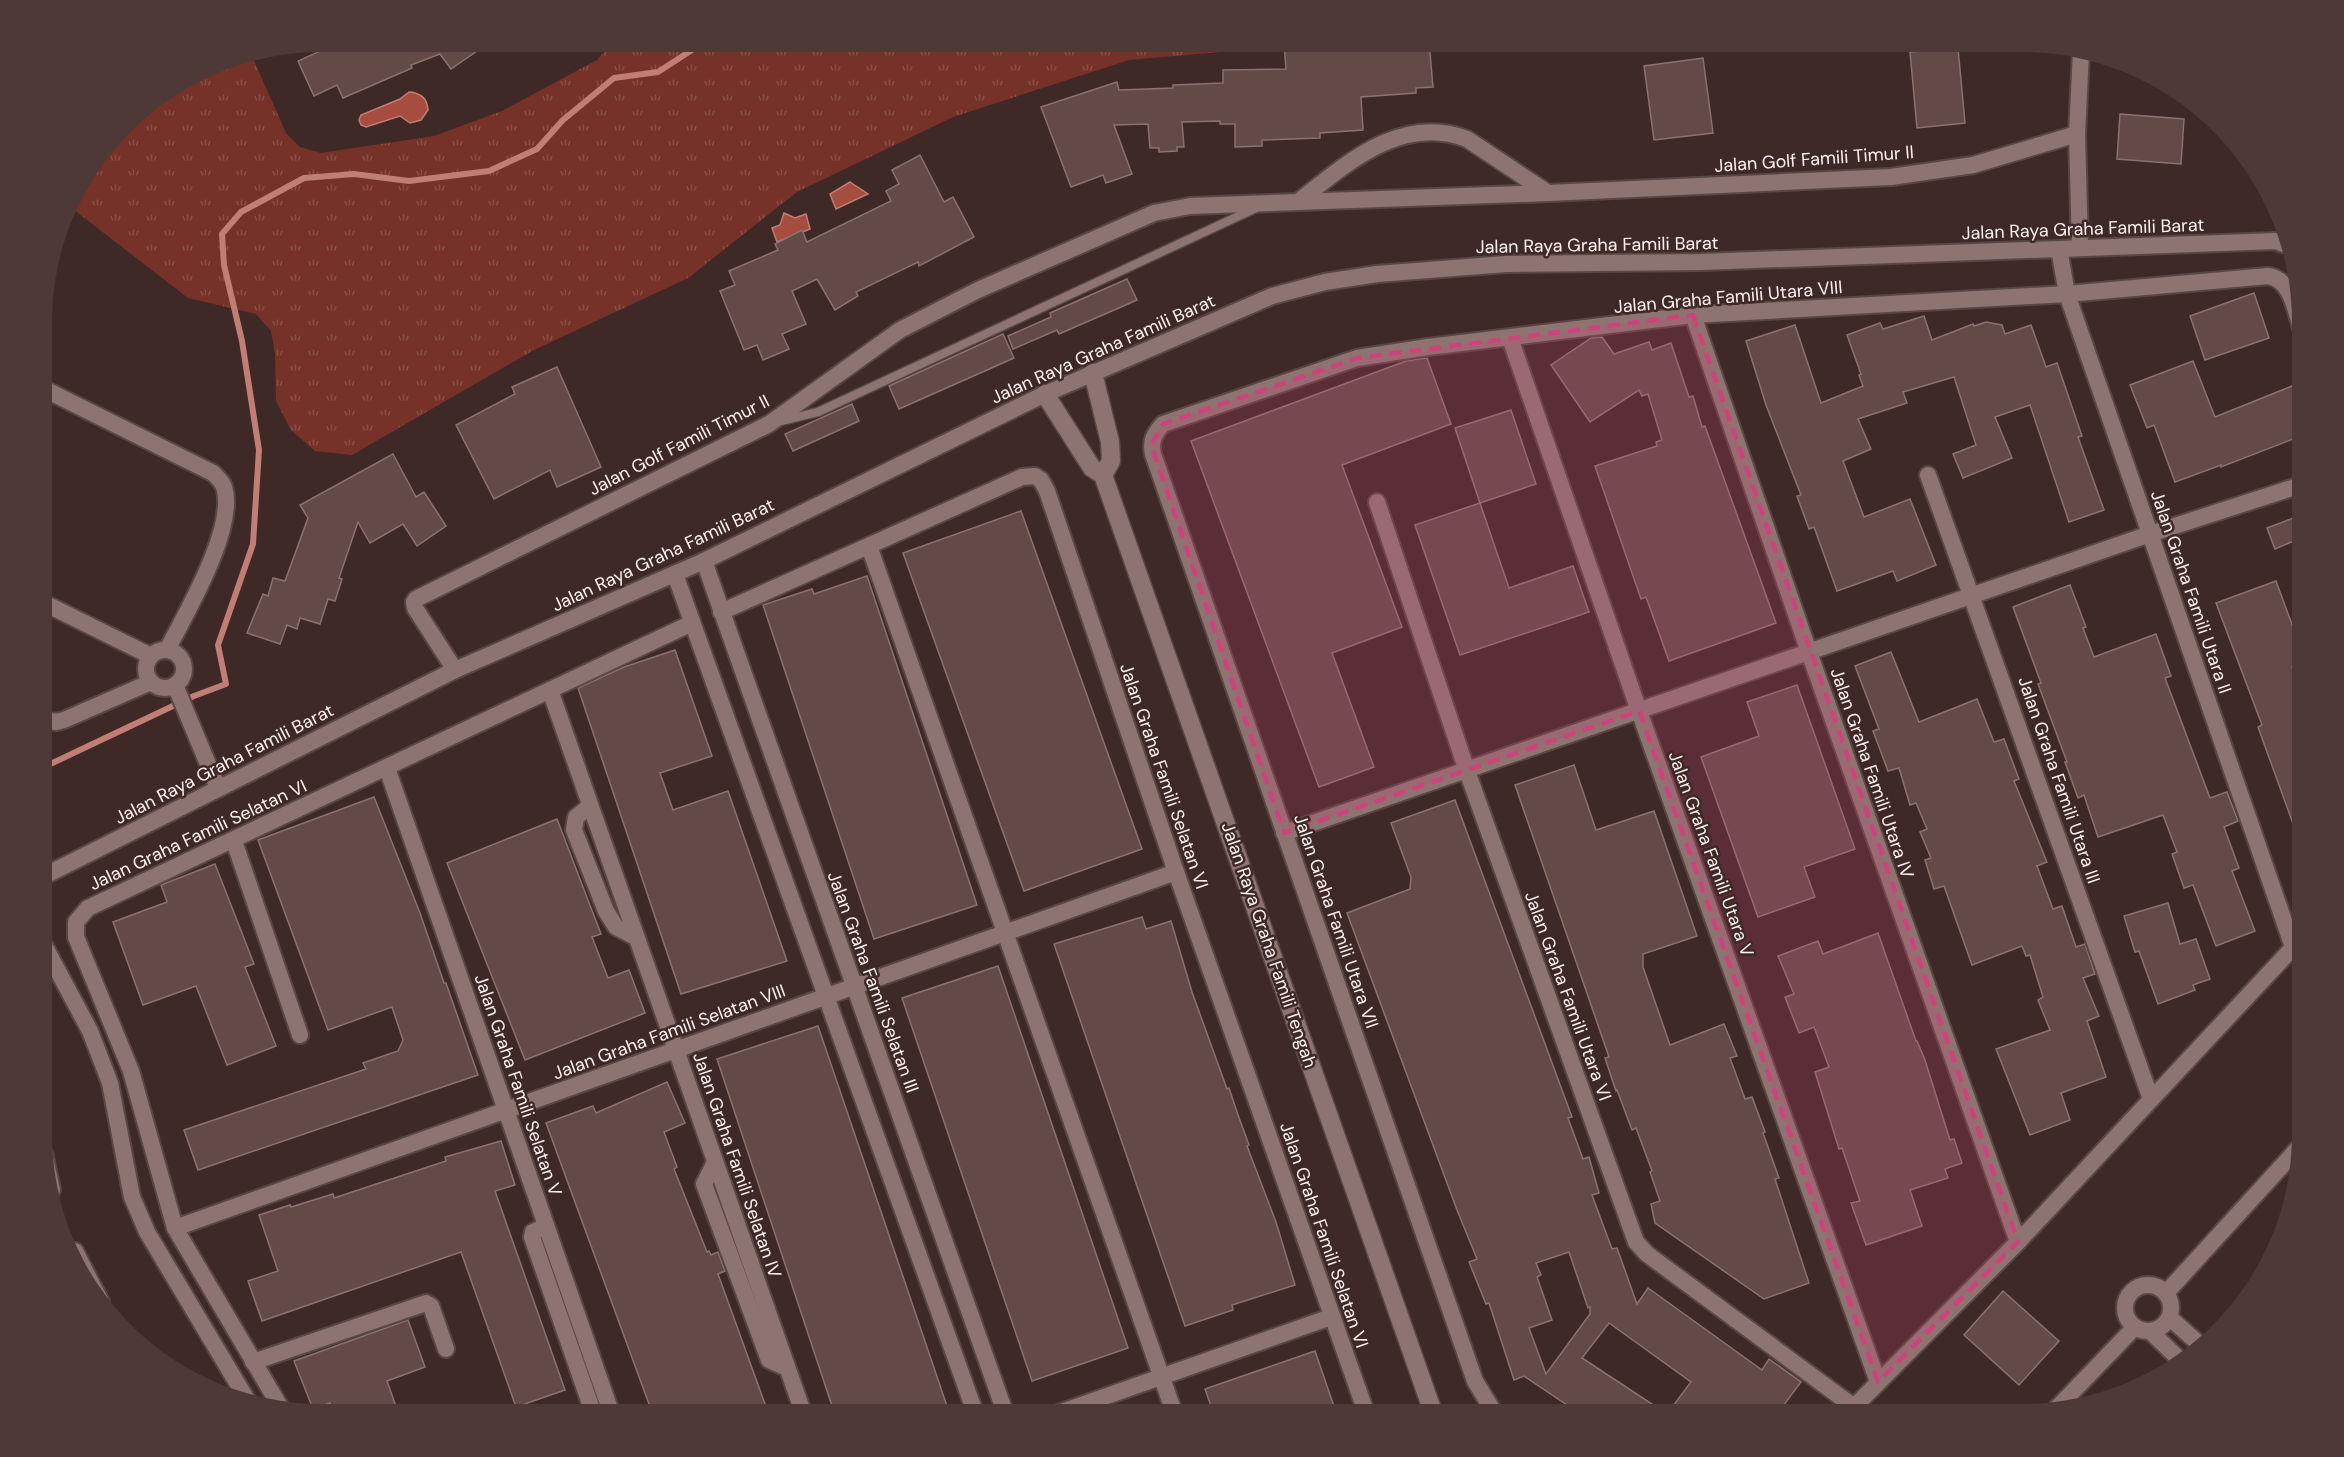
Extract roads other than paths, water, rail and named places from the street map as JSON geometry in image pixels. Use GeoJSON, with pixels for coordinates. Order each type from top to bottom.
{"type":"FeatureCollection","features":[{"type":"Feature","properties":{"kind":"street"},"geometry":{"type":"LineString","coordinates":[[2080,248],[2077,134],[2081,60]]}},
{"type":"Feature","properties":{"kind":"street"},"geometry":{"type":"LineString","coordinates":[[1298,202],[1364,152],[1410,135],[1435,132],[1454,134],[1467,139],[1548,193]]}},
{"type":"Feature","properties":{"kind":"street","name":"Jalan Golf Famili Timur II"},"geometry":{"type":"LineString","coordinates":[[455,670],[415,608],[416,599],[769,424],[900,330],[978,290],[1154,213],[1190,206],[1548,193],[1891,177],[1973,165],[2077,134]]}},
{"type":"Feature","properties":{"kind":"street","name":"Jalan Raya Graha Famili Barat"},"geometry":{"type":"LineString","coordinates":[[52,872],[455,670],[704,561],[1045,394],[1272,296],[1325,282],[1377,274],[1506,264],[1701,262],[2278,241]]}},
{"type":"Feature","properties":{"kind":"street","name":"Jalan Graha Famili Utara II"},"geometry":{"type":"LineString","coordinates":[[2059,249],[2067,294],[2150,534],[2292,929]]}},
{"type":"Feature","properties":{"kind":"street","name":"Jalan Graha Famili Utara VIII"},"geometry":{"type":"LineString","coordinates":[[1154,433],[1163,424],[1356,358],[1693,315],[2067,294],[2268,276],[2275,277],[2282,282],[2290,293]]}},
{"type":"Feature","properties":{"kind":"street","name":"Jalan Graha Famili Utara IV"},"geometry":{"type":"LineString","coordinates":[[1693,315],[1809,652],[2018,1242]]}},
{"type":"Feature","properties":{"kind":"street","name":"Jalan Graha Famili Utara V"},"geometry":{"type":"LineString","coordinates":[[1510,338],[1639,711],[1878,1382]]}},
{"type":"Feature","properties":{"kind":"street"},"geometry":{"type":"LineString","coordinates":[[1093,373],[1110,442],[1111,461],[1103,475]]}},
{"type":"Feature","properties":{"kind":"street"},"geometry":{"type":"LineString","coordinates":[[52,392],[213,473],[224,488],[226,513],[219,538],[203,577],[167,650]]}},
{"type":"Feature","properties":{"kind":"street","name":"Jalan Raya Graha Famili Tengah"},"geometry":{"type":"LineString","coordinates":[[1045,394],[1092,468],[1103,475],[1430,1404]]}},
{"type":"Feature","properties":{"kind":"street","name":"Jalan Graha Famili Utara VII"},"geometry":{"type":"LineString","coordinates":[[1154,433],[1151,445],[1153,454],[1475,1381],[1489,1404]]}},
{"type":"Feature","properties":{"kind":"street","name":"Jalan Graha Famili Utara III"},"geometry":{"type":"LineString","coordinates":[[1928,475],[2151,1099]]}},
{"type":"Feature","properties":{"kind":"street","name":"Jalan Graha Famili Selatan VI"},"geometry":{"type":"LineString","coordinates":[[721,612],[1022,477],[1035,476],[1041,480],[1047,491],[1176,872],[1363,1404]]}},
{"type":"Feature","properties":{"kind":"street"},"geometry":{"type":"LineString","coordinates":[[1284,833],[1972,594],[2292,488]]}},
{"type":"Feature","properties":{"kind":"street","name":"Jalan Graha Famili Utara VI"},"geometry":{"type":"LineString","coordinates":[[1377,502],[1467,771],[1636,1242],[1647,1254],[1842,1404]]}},
{"type":"Feature","properties":{"kind":"street"},"geometry":{"type":"LineString","coordinates":[[869,546],[1171,1404]]}},
{"type":"Feature","properties":{"kind":"street","name":"Jalan Graha Famili Selatan III"},"geometry":{"type":"LineString","coordinates":[[704,561],[1002,1404]]}},
{"type":"Feature","properties":{"kind":"street"},"geometry":{"type":"LineString","coordinates":[[675,574],[972,1404]]}},
{"type":"Feature","properties":{"kind":"street"},"geometry":{"type":"LineString","coordinates":[[52,607],[151,656]]}},
{"type":"Feature","properties":{"kind":"street","name":"Jalan Graha Famili Selatan VI"},"geometry":{"type":"LineString","coordinates":[[276,1400],[175,1228],[131,1071],[76,937],[74,927],[81,913],[692,623]]}},
{"type":"Feature","properties":{"kind":"street"},"geometry":{"type":"LineString","coordinates":[[177,688],[158,687],[146,674],[146,664],[158,651],[167,650],[176,653],[183,660],[184,669],[177,688],[218,788]]}},
{"type":"Feature","properties":{"kind":"street"},"geometry":{"type":"LineString","coordinates":[[52,721],[64,720],[151,682]]}},
{"type":"Feature","properties":{"kind":"street","name":"Jalan Graha Famili Selatan IV"},"geometry":{"type":"LineString","coordinates":[[550,690],[800,1404]]}},
{"type":"Feature","properties":{"kind":"street","name":"Jalan Graha Famili Selatan V"},"geometry":{"type":"LineString","coordinates":[[387,768],[608,1404]]}},
{"type":"Feature","properties":{"kind":"street"},"geometry":{"type":"LineString","coordinates":[[590,806],[576,817],[574,830],[606,911],[616,927],[637,938]]}},
{"type":"Feature","properties":{"kind":"street"},"geometry":{"type":"LineString","coordinates":[[234,841],[300,1035]]}},
{"type":"Feature","properties":{"kind":"street","name":"Jalan Graha Famili Selatan VIII"},"geometry":{"type":"LineString","coordinates":[[175,1228],[1176,872]]}},
{"type":"Feature","properties":{"kind":"street"},"geometry":{"type":"LineString","coordinates":[[1858,1404],[2018,1242],[2292,948]]}},
{"type":"Feature","properties":{"kind":"street"},"geometry":{"type":"LineString","coordinates":[[52,960],[90,1031],[110,1083],[132,1197],[147,1232],[242,1392]]}},
{"type":"Feature","properties":{"kind":"street"},"geometry":{"type":"LineString","coordinates":[[2166,1293],[2290,1157]]}},
{"type":"Feature","properties":{"kind":"street"},"geometry":{"type":"LineString","coordinates":[[546,1226],[533,1232],[532,1236],[590,1404]]}},
{"type":"Feature","properties":{"kind":"street"},"geometry":{"type":"LineString","coordinates":[[2065,1400],[2142,1329],[2164,1325],[2170,1318],[2170,1301],[2166,1293],[2149,1284],[2139,1286],[2126,1300],[2125,1310],[2128,1320],[2142,1329],[2175,1356]]}},
{"type":"Feature","properties":{"kind":"street"},"geometry":{"type":"LineString","coordinates":[[253,1362],[426,1304],[431,1306],[446,1350]]}},
{"type":"Feature","properties":{"kind":"street"},"geometry":{"type":"LineString","coordinates":[[1084,1404],[1331,1317]]}},
{"type":"Feature","properties":{"kind":"street"},"geometry":{"type":"LineString","coordinates":[[2170,1318],[2195,1341]]}},
{"type":"Feature","properties":{"kind":"lane"},"geometry":{"type":"LineString","coordinates":[[769,424],[818,412],[1265,204]]}},
{"type":"Feature","properties":{"kind":"waterway"},"geometry":{"type":"LineString","coordinates":[[52,763],[194,696],[226,684],[218,645],[253,544],[259,450],[242,341],[224,265],[222,234],[241,212],[304,178],[354,174],[409,181],[489,171],[537,149],[563,120],[614,78],[658,72],[689,52]]}}]}
